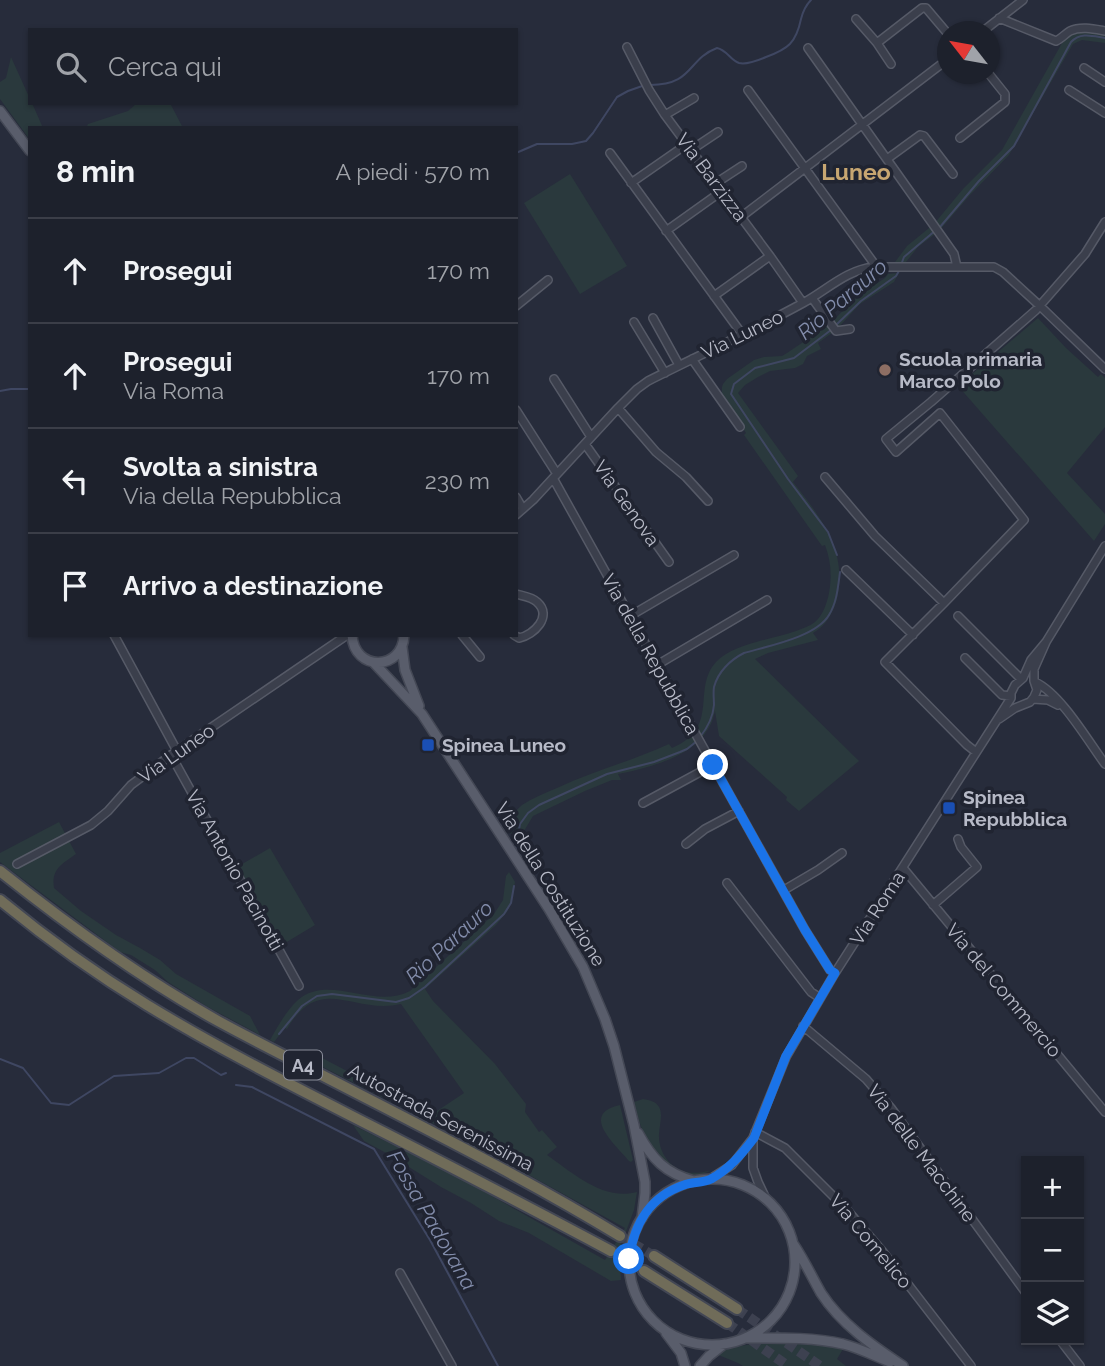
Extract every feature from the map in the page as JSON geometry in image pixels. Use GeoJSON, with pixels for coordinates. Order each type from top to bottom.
{"type":"FeatureCollection","features":[{"type":"Feature","properties":{"kind":"highway","name":"Autostrada Serenissima"},"geometry":{"type":"LineString","coordinates":[[0,871],[123,963],[208,1015],[559,1199],[620,1236]]}},
{"type":"Feature","properties":{"kind":"highway","name":"Autostrada Serenissima"},"geometry":{"type":"LineString","coordinates":[[0,901],[109,981],[203,1038],[611,1251]]}},
{"type":"Feature","properties":{"kind":"highway"},"geometry":{"type":"LineString","coordinates":[[654,1256],[737,1309]]}},
{"type":"Feature","properties":{"kind":"highway"},"geometry":{"type":"LineString","coordinates":[[645,1271],[727,1323]]}},
{"type":"Feature","properties":{"kind":"main road"},"geometry":{"type":"LineString","coordinates":[[0,111],[28,148]]}},
{"type":"Feature","properties":{"kind":"main road"},"geometry":{"type":"LineString","coordinates":[[353,637],[356,650]]}},
{"type":"Feature","properties":{"kind":"main road","name":"Via della Costituzione"},"geometry":{"type":"LineString","coordinates":[[404,637],[402,647],[408,684],[422,714],[550,909],[583,967],[606,1019],[634,1125]]}},
{"type":"Feature","properties":{"kind":"main road"},"geometry":{"type":"LineString","coordinates":[[374,663],[391,660],[402,647]]}},
{"type":"Feature","properties":{"kind":"main road","name":"Via della Costituzione"},"geometry":{"type":"LineString","coordinates":[[356,650],[359,655],[374,663],[422,714]]}},
{"type":"Feature","properties":{"kind":"main road"},"geometry":{"type":"LineString","coordinates":[[634,1125],[644,1145],[659,1163],[672,1173],[695,1181]]}},
{"type":"Feature","properties":{"kind":"main road"},"geometry":{"type":"LineString","coordinates":[[634,1125],[645,1182],[642,1218]]}},
{"type":"Feature","properties":{"kind":"main road"},"geometry":{"type":"LineString","coordinates":[[685,1366],[678,1348],[641,1304],[630,1271],[630,1250],[634,1233],[642,1218],[651,1205],[664,1194],[695,1181],[720,1180],[742,1185],[767,1201],[783,1220],[822,1294],[870,1344],[902,1366]]}},
{"type":"Feature","properties":{"kind":"main road"},"geometry":{"type":"LineString","coordinates":[[661,1327],[677,1337],[710,1345],[742,1339],[754,1333],[768,1323],[785,1302],[795,1271],[792,1241]]}},
{"type":"Feature","properties":{"kind":"main road"},"geometry":{"type":"LineString","coordinates":[[742,1339],[824,1340],[902,1366]]}},
{"type":"Feature","properties":{"kind":"main road"},"geometry":{"type":"LineString","coordinates":[[700,1366],[726,1343]]}},
{"type":"Feature","properties":{"kind":"street"},"geometry":{"type":"LineString","coordinates":[[995,21],[1023,0]]}},
{"type":"Feature","properties":{"kind":"street"},"geometry":{"type":"LineString","coordinates":[[877,43],[922,8],[926,8],[937,22]]}},
{"type":"Feature","properties":{"kind":"street"},"geometry":{"type":"LineString","coordinates":[[999,18],[1056,41],[1076,29],[1105,31]]}},
{"type":"Feature","properties":{"kind":"street"},"geometry":{"type":"LineString","coordinates":[[856,19],[891,64]]}},
{"type":"Feature","properties":{"kind":"street","name":"Via Barzizza"},"geometry":{"type":"LineString","coordinates":[[627,47],[665,115],[803,303]]}},
{"type":"Feature","properties":{"kind":"street"},"geometry":{"type":"LineString","coordinates":[[808,48],[954,254],[957,267]]}},
{"type":"Feature","properties":{"kind":"street"},"geometry":{"type":"LineString","coordinates":[[741,217],[937,67]]}},
{"type":"Feature","properties":{"kind":"street"},"geometry":{"type":"LineString","coordinates":[[1084,68],[1105,82]]}},
{"type":"Feature","properties":{"kind":"street"},"geometry":{"type":"LineString","coordinates":[[960,138],[1005,102],[1005,94],[997,84]]}},
{"type":"Feature","properties":{"kind":"street"},"geometry":{"type":"LineString","coordinates":[[748,90],[874,267]]}},
{"type":"Feature","properties":{"kind":"street"},"geometry":{"type":"LineString","coordinates":[[1069,90],[1105,113]]}},
{"type":"Feature","properties":{"kind":"street"},"geometry":{"type":"LineString","coordinates":[[665,115],[694,98]]}},
{"type":"Feature","properties":{"kind":"street"},"geometry":{"type":"LineString","coordinates":[[631,183],[718,132]]}},
{"type":"Feature","properties":{"kind":"street"},"geometry":{"type":"LineString","coordinates":[[887,159],[920,135],[924,136],[953,174]]}},
{"type":"Feature","properties":{"kind":"street"},"geometry":{"type":"LineString","coordinates":[[610,153],[741,334]]}},
{"type":"Feature","properties":{"kind":"street"},"geometry":{"type":"LineString","coordinates":[[716,183],[742,166]]}},
{"type":"Feature","properties":{"kind":"street"},"geometry":{"type":"LineString","coordinates":[[666,232],[722,191]]}},
{"type":"Feature","properties":{"kind":"street"},"geometry":{"type":"LineString","coordinates":[[940,413],[896,452],[886,439],[1040,306],[1085,254],[1105,222]]}},
{"type":"Feature","properties":{"kind":"street"},"geometry":{"type":"LineString","coordinates":[[715,296],[770,256]]}},
{"type":"Feature","properties":{"kind":"street","name":"Via Luneo"},"geometry":{"type":"LineString","coordinates":[[518,513],[637,389],[803,303],[850,273],[874,267],[997,269],[1105,369]]}},
{"type":"Feature","properties":{"kind":"street"},"geometry":{"type":"LineString","coordinates":[[518,304],[548,280]]}},
{"type":"Feature","properties":{"kind":"street"},"geometry":{"type":"LineString","coordinates":[[812,298],[834,328],[850,329]]}},
{"type":"Feature","properties":{"kind":"street"},"geometry":{"type":"LineString","coordinates":[[653,318],[679,365]]}},
{"type":"Feature","properties":{"kind":"street"},"geometry":{"type":"LineString","coordinates":[[634,322],[665,373]]}},
{"type":"Feature","properties":{"kind":"street"},"geometry":{"type":"LineString","coordinates":[[692,359],[740,427]]}},
{"type":"Feature","properties":{"kind":"street"},"geometry":{"type":"LineString","coordinates":[[554,379],[591,437]]}},
{"type":"Feature","properties":{"kind":"street"},"geometry":{"type":"LineString","coordinates":[[931,402],[1024,520],[885,662],[976,752]]}},
{"type":"Feature","properties":{"kind":"street"},"geometry":{"type":"LineString","coordinates":[[618,408],[656,452],[686,477],[708,501]]}},
{"type":"Feature","properties":{"kind":"street","name":"Via della Repubblica"},"geometry":{"type":"LineString","coordinates":[[518,413],[822,958],[835,973]]}},
{"type":"Feature","properties":{"kind":"street","name":"Via Genova"},"geometry":{"type":"LineString","coordinates":[[585,444],[669,562]]}},
{"type":"Feature","properties":{"kind":"street"},"geometry":{"type":"LineString","coordinates":[[825,477],[875,536],[944,603]]}},
{"type":"Feature","properties":{"kind":"street"},"geometry":{"type":"LineString","coordinates":[[518,500],[523,509]]}},
{"type":"Feature","properties":{"kind":"street","name":"Via Roma"},"geometry":{"type":"LineString","coordinates":[[996,722],[1008,712],[1033,699],[1037,690],[1034,669],[1046,642],[1105,546]]}},
{"type":"Feature","properties":{"kind":"street"},"geometry":{"type":"LineString","coordinates":[[630,616],[734,555]]}},
{"type":"Feature","properties":{"kind":"street"},"geometry":{"type":"LineString","coordinates":[[846,570],[913,635]]}},
{"type":"Feature","properties":{"kind":"street"},"geometry":{"type":"LineString","coordinates":[[517,637],[526,636],[537,628],[542,618],[542,609],[536,600],[518,595]]}},
{"type":"Feature","properties":{"kind":"street"},"geometry":{"type":"LineString","coordinates":[[657,665],[767,600]]}},
{"type":"Feature","properties":{"kind":"street"},"geometry":{"type":"LineString","coordinates":[[958,616],[1022,679],[1029,678],[1047,690],[1105,764]]}},
{"type":"Feature","properties":{"kind":"street","name":"Via Antonio Pacinotti"},"geometry":{"type":"LineString","coordinates":[[115,637],[299,986]]}},
{"type":"Feature","properties":{"kind":"street","name":"Via Luneo"},"geometry":{"type":"LineString","coordinates":[[17,864],[91,825],[108,811],[128,787],[344,637]]}},
{"type":"Feature","properties":{"kind":"street"},"geometry":{"type":"LineString","coordinates":[[464,637],[480,657]]}},
{"type":"Feature","properties":{"kind":"street","name":"Via Roma"},"geometry":{"type":"LineString","coordinates":[[755,1135],[776,1080],[803,1026],[996,722],[1011,697],[1015,684],[1022,679],[1031,660],[1046,642]]}},
{"type":"Feature","properties":{"kind":"street"},"geometry":{"type":"LineString","coordinates":[[337,643],[356,650]]}},
{"type":"Feature","properties":{"kind":"street"},"geometry":{"type":"LineString","coordinates":[[965,658],[1002,695],[1011,697],[1015,704],[1022,706]]}},
{"type":"Feature","properties":{"kind":"street"},"geometry":{"type":"LineString","coordinates":[[1043,699],[1047,690]]}},
{"type":"Feature","properties":{"kind":"street"},"geometry":{"type":"LineString","coordinates":[[1033,699],[1043,699],[1064,709]]}},
{"type":"Feature","properties":{"kind":"street"},"geometry":{"type":"LineString","coordinates":[[643,803],[713,765]]}},
{"type":"Feature","properties":{"kind":"street"},"geometry":{"type":"LineString","coordinates":[[686,844],[739,811]]}},
{"type":"Feature","properties":{"kind":"street"},"geometry":{"type":"LineString","coordinates":[[933,905],[977,867],[958,839]]}},
{"type":"Feature","properties":{"kind":"street"},"geometry":{"type":"LineString","coordinates":[[784,890],[842,853]]}},
{"type":"Feature","properties":{"kind":"street","name":"Via del Commercio"},"geometry":{"type":"LineString","coordinates":[[903,868],[1105,1112]]}},
{"type":"Feature","properties":{"kind":"street"},"geometry":{"type":"LineString","coordinates":[[727,883],[811,992],[820,998]]}},
{"type":"Feature","properties":{"kind":"street","name":"Via delle Macchine"},"geometry":{"type":"LineString","coordinates":[[803,1026],[866,1079],[891,1108],[1021,1286]]}},
{"type":"Feature","properties":{"kind":"street"},"geometry":{"type":"LineString","coordinates":[[710,1180],[732,1165],[755,1135]]}},
{"type":"Feature","properties":{"kind":"street"},"geometry":{"type":"LineString","coordinates":[[755,1135],[753,1168],[767,1201]]}},
{"type":"Feature","properties":{"kind":"street","name":"Via Comelico"},"geometry":{"type":"LineString","coordinates":[[755,1135],[785,1148],[848,1211],[971,1366]]}},
{"type":"Feature","properties":{"kind":"street"},"geometry":{"type":"LineString","coordinates":[[400,1273],[452,1366]]}},
{"type":"Feature","properties":{"kind":"street"},"geometry":{"type":"LineString","coordinates":[[1064,1345],[1080,1366]]}},
{"type":"Feature","properties":{"kind":"shaded area"},"geometry":{"type":"Polygon","coordinates":[[[1082,31],[1105,34],[1105,43],[1082,40],[1073,44],[1009,155],[939,231],[918,247],[906,262],[895,262],[907,246],[934,224],[963,189],[1002,150],[1062,43],[1071,34],[1082,31]]]}},
{"type":"Feature","properties":{"kind":"shaded area"},"geometry":{"type":"Polygon","coordinates":[[[11,57],[28,95],[28,105],[33,105],[42,126],[28,126],[28,137],[0,99],[0,82],[6,78],[11,57]]]}},
{"type":"Feature","properties":{"kind":"shaded area"},"geometry":{"type":"Polygon","coordinates":[[[135,105],[171,105],[182,126],[87,126],[128,111],[135,105]]]}},
{"type":"Feature","properties":{"kind":"shaded area"},"geometry":{"type":"Polygon","coordinates":[[[570,174],[627,266],[580,294],[524,203],[570,174]]]}},
{"type":"Feature","properties":{"kind":"shaded area"},"geometry":{"type":"Polygon","coordinates":[[[899,273],[894,282],[860,304],[836,330],[818,343],[821,349],[807,356],[803,364],[795,368],[770,371],[745,385],[738,393],[798,476],[793,482],[830,536],[839,565],[837,599],[828,619],[813,633],[818,640],[755,659],[859,761],[799,811],[719,736],[715,711],[708,730],[690,748],[654,765],[618,774],[621,780],[612,780],[585,791],[533,816],[521,836],[519,845],[506,827],[522,805],[584,776],[669,744],[672,748],[687,739],[696,730],[701,719],[705,684],[716,662],[743,646],[806,627],[820,616],[827,601],[830,581],[830,563],[825,545],[822,546],[744,435],[746,433],[722,396],[722,387],[727,379],[754,360],[787,353],[830,324],[855,298],[888,274],[899,273]]]}},
{"type":"Feature","properties":{"kind":"shaded area"},"geometry":{"type":"Polygon","coordinates":[[[1038,318],[1098,377],[1101,374],[1105,378],[1105,427],[1067,473],[1105,514],[1105,524],[1094,541],[958,386],[1038,318]]]}},
{"type":"Feature","properties":{"kind":"shaded area"},"geometry":{"type":"Polygon","coordinates":[[[59,822],[76,854],[56,872],[54,888],[116,935],[160,960],[176,974],[250,1016],[260,1035],[206,1006],[131,955],[120,952],[0,862],[0,853],[59,822]]]}},
{"type":"Feature","properties":{"kind":"shaded area"},"geometry":{"type":"Polygon","coordinates":[[[270,848],[315,925],[280,946],[237,867],[270,848]]]}},
{"type":"Feature","properties":{"kind":"shaded area"},"geometry":{"type":"Polygon","coordinates":[[[509,872],[515,882],[507,912],[425,989],[433,1001],[495,1064],[526,1104],[525,1112],[539,1132],[542,1130],[557,1147],[547,1155],[600,1189],[624,1194],[637,1192],[634,1210],[621,1245],[621,1280],[611,1281],[529,1233],[499,1221],[364,1141],[353,1125],[460,1178],[605,1260],[625,1228],[462,1138],[317,1064],[305,1049],[431,1115],[464,1093],[401,1004],[368,1005],[325,999],[312,1003],[299,1012],[274,1042],[270,1040],[290,1009],[310,993],[337,990],[381,997],[410,991],[494,914],[503,900],[509,872]]]}},
{"type":"Feature","properties":{"kind":"shaded area"},"geometry":{"type":"Polygon","coordinates":[[[643,1099],[656,1104],[661,1112],[659,1141],[666,1159],[675,1167],[690,1173],[710,1171],[687,1175],[661,1159],[645,1137],[639,1120],[634,1102],[643,1099]]]}},
{"type":"Feature","properties":{"kind":"shaded area"},"geometry":{"type":"Polygon","coordinates":[[[620,1105],[633,1160],[631,1162],[609,1138],[601,1122],[602,1115],[608,1109],[620,1105]]]}},
{"type":"Feature","properties":{"kind":"shaded area"},"geometry":{"type":"Polygon","coordinates":[[[769,1341],[826,1344],[843,1349],[837,1359],[846,1366],[743,1366],[716,1354],[729,1348],[769,1341]]]}},
{"type":"Feature","properties":{"kind":"waterway"},"geometry":{"type":"LineString","coordinates":[[650,85],[675,81],[700,58],[717,48],[736,62],[742,63],[756,61],[780,51],[794,39],[803,11],[811,0]]}},
{"type":"Feature","properties":{"kind":"waterway","name":"Rio Parauro"},"geometry":{"type":"LineString","coordinates":[[940,227],[979,181],[1014,146],[1071,42],[1083,36],[1105,38]]}},
{"type":"Feature","properties":{"kind":"waterway"},"geometry":{"type":"LineString","coordinates":[[518,152],[537,144],[572,144],[586,141],[617,97],[645,85]]}},
{"type":"Feature","properties":{"kind":"waterway","name":"Rio Parauro"},"geometry":{"type":"LineString","coordinates":[[901,265],[904,257],[936,230]]}},
{"type":"Feature","properties":{"kind":"waterway","name":"Rio Parauro"},"geometry":{"type":"LineString","coordinates":[[835,326],[899,271]]}},
{"type":"Feature","properties":{"kind":"waterway","name":"Rio Parauro"},"geometry":{"type":"LineString","coordinates":[[831,330],[794,358],[755,368],[734,384],[731,394],[788,479],[828,532],[837,555]]}},
{"type":"Feature","properties":{"kind":"waterway"},"geometry":{"type":"LineString","coordinates":[[0,391],[28,389]]}},
{"type":"Feature","properties":{"kind":"waterway","name":"Rio Parauro"},"geometry":{"type":"LineString","coordinates":[[700,737],[711,718],[714,687],[725,667],[744,653],[791,640],[823,623],[834,605],[840,572]]}},
{"type":"Feature","properties":{"kind":"waterway","name":"Rio Parauro"},"geometry":{"type":"LineString","coordinates":[[515,850],[520,824],[528,813],[539,805],[607,774],[680,752],[697,741]]}},
{"type":"Feature","properties":{"kind":"waterway","name":"Rio Parauro"},"geometry":{"type":"LineString","coordinates":[[279,1034],[302,1006],[317,996],[332,994],[396,1002],[409,998],[425,987],[504,914],[511,903],[514,886]]}},
{"type":"Feature","properties":{"kind":"waterway","name":"Rio Parauro"},"geometry":{"type":"LineString","coordinates":[[0,1059],[23,1068],[51,1103],[69,1105],[114,1076],[159,1073],[186,1058],[194,1058],[221,1075],[226,1073]]}},
{"type":"Feature","properties":{"kind":"waterway","name":"Fossa Padovana"},"geometry":{"type":"LineString","coordinates":[[236,1085],[252,1087],[374,1149],[430,1240],[498,1366]]}},
{"type":"Feature","properties":{"kind":"tunnel"},"geometry":{"type":"LineString","coordinates":[[620,1236],[654,1256]]}},
{"type":"Feature","properties":{"kind":"tunnel"},"geometry":{"type":"LineString","coordinates":[[611,1251],[644,1271]]}},
{"type":"Feature","properties":{"kind":"tunnel"},"geometry":{"type":"LineString","coordinates":[[737,1309],[820,1366]]}},
{"type":"Feature","properties":{"kind":"tunnel"},"geometry":{"type":"LineString","coordinates":[[727,1323],[788,1366]]}},
{"type":"Feature","properties":{"kind":"place","name":"Scuola primaria Marco Polo"},"geometry":{"type":"Point","coordinates":[885,370]}},
{"type":"Feature","properties":{"kind":"place","name":"Spinea Luneo"},"geometry":{"type":"Point","coordinates":[428,745]}},
{"type":"Feature","properties":{"kind":"place","name":"Spinea Repubblica"},"geometry":{"type":"Point","coordinates":[949,808]}},
{"type":"Feature","properties":{"kind":"district","name":"Luneo"},"geometry":{"type":"Point","coordinates":[856,171]}},
{"type":"Feature","properties":{"kind":"route"},"geometry":{"type":"LineString","coordinates":[[629,1259],[636,1228],[655,1201],[675,1188],[695,1181],[710,1180],[732,1165],[754,1138],[786,1056],[835,973],[830,970],[805,930],[713,765]]}}]}
